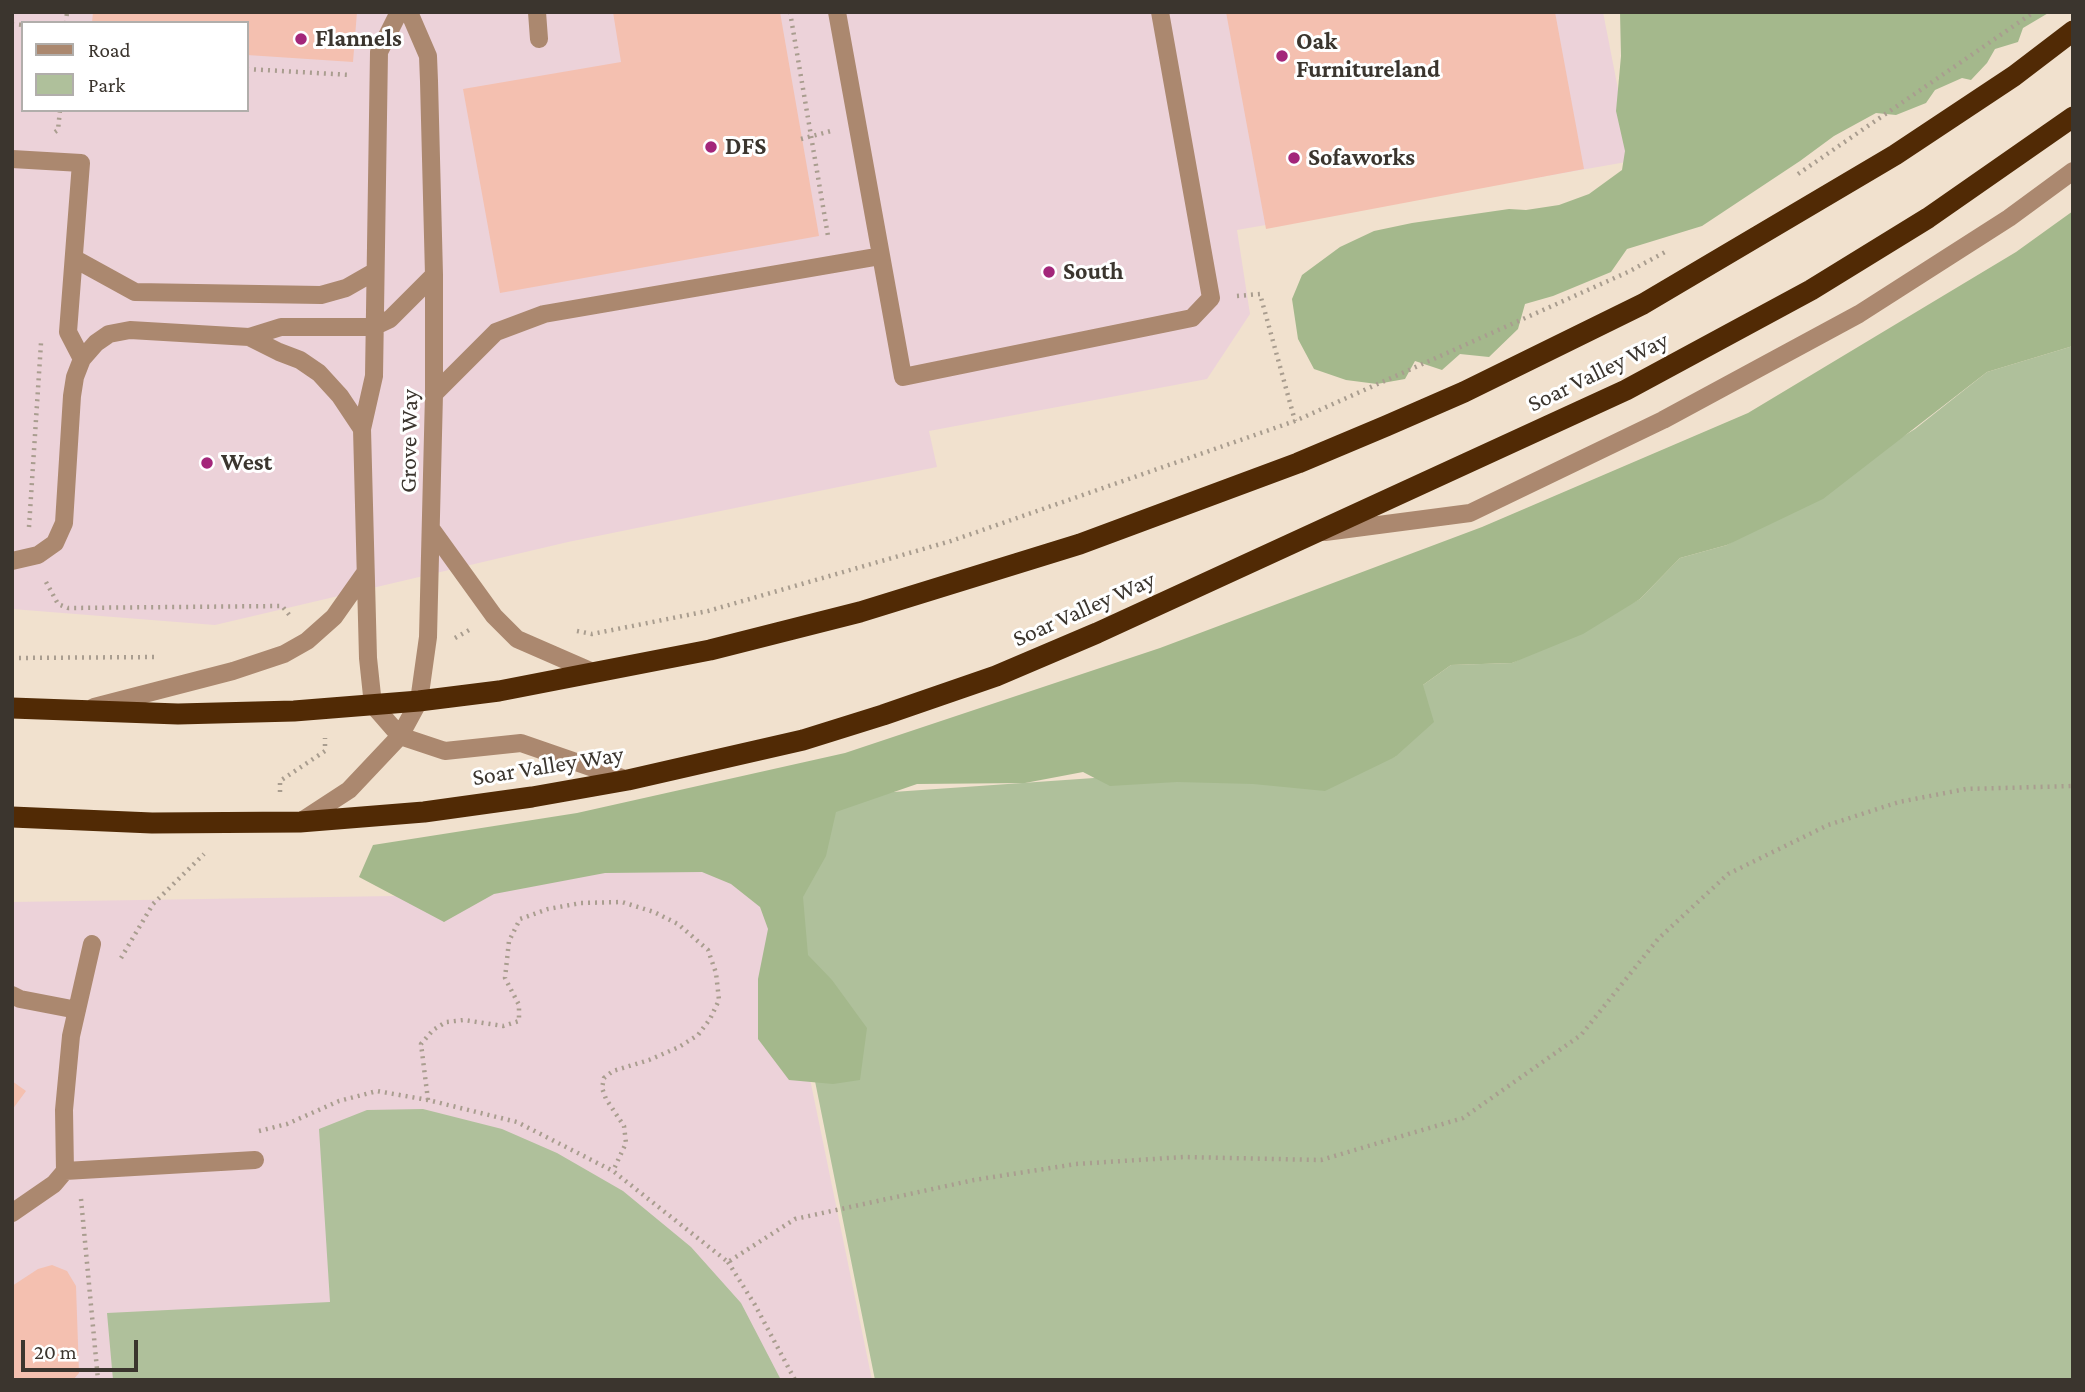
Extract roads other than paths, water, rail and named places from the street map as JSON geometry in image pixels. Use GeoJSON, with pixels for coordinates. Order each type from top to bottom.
{"type":"FeatureCollection","features":[{"type":"Feature","properties":{"kind":"highway","name":"Soar Valley Way"},"geometry":{"type":"LineString","coordinates":[[12,708],[178,715],[295,712],[499,691],[710,650],[860,612],[1055,552],[1298,463],[1464,392],[1643,304],[1895,155],[2014,76],[2073,31]]}},
{"type":"Feature","properties":{"kind":"highway","name":"Soar Valley Way"},"geometry":{"type":"LineString","coordinates":[[12,817],[152,822],[300,822],[424,811],[532,797],[628,780],[803,740],[996,676],[1097,633],[1626,390],[1811,290],[1928,218],[2073,117]]}},
{"type":"Feature","properties":{"kind":"street","name":"Grove Way"},"geometry":{"type":"LineString","coordinates":[[373,705],[368,659],[362,429],[374,376],[379,52],[399,12]]}},
{"type":"Feature","properties":{"kind":"street","name":"Grove Way"},"geometry":{"type":"LineString","coordinates":[[300,822],[349,790],[400,736],[419,701],[428,637],[432,530],[434,275],[428,56],[409,12]]}},
{"type":"Feature","properties":{"kind":"street"},"geometry":{"type":"LineString","coordinates":[[537,12],[539,39]]}},
{"type":"Feature","properties":{"kind":"street"},"geometry":{"type":"LineString","coordinates":[[836,12],[902,377],[1192,318],[1211,298],[1160,12]]}},
{"type":"Feature","properties":{"kind":"street"},"geometry":{"type":"LineString","coordinates":[[12,159],[81,163],[68,332],[82,359]]}},
{"type":"Feature","properties":{"kind":"street"},"geometry":{"type":"LineString","coordinates":[[1314,533],[1470,513],[1663,420],[1858,314],[2010,218],[2073,171]]}},
{"type":"Feature","properties":{"kind":"street"},"geometry":{"type":"LineString","coordinates":[[434,394],[495,332],[544,314],[881,256]]}},
{"type":"Feature","properties":{"kind":"street"},"geometry":{"type":"LineString","coordinates":[[75,259],[135,292],[321,295],[346,288],[374,272]]}},
{"type":"Feature","properties":{"kind":"street"},"geometry":{"type":"LineString","coordinates":[[12,561],[38,555],[55,543],[64,523],[75,377],[82,359],[96,343],[109,334],[130,330],[249,337],[281,327],[373,327],[390,319],[434,275]]}},
{"type":"Feature","properties":{"kind":"street"},"geometry":{"type":"LineString","coordinates":[[249,337],[300,360],[319,373],[340,396],[362,429]]}},
{"type":"Feature","properties":{"kind":"street"},"geometry":{"type":"LineString","coordinates":[[432,530],[494,616],[517,639],[595,673]]}},
{"type":"Feature","properties":{"kind":"street"},"geometry":{"type":"LineString","coordinates":[[84,709],[233,671],[284,654],[307,640],[334,617],[365,573]]}},
{"type":"Feature","properties":{"kind":"street"},"geometry":{"type":"LineString","coordinates":[[373,705],[400,736],[445,751],[521,743],[628,780]]}},
{"type":"Feature","properties":{"kind":"street"},"geometry":{"type":"LineString","coordinates":[[12,1213],[54,1184],[65,1171],[64,1110],[71,1036],[92,944]]}},
{"type":"Feature","properties":{"kind":"street"},"geometry":{"type":"LineString","coordinates":[[12,995],[77,1010]]}},
{"type":"Feature","properties":{"kind":"street"},"geometry":{"type":"LineString","coordinates":[[65,1171],[255,1160]]}},
{"type":"Feature","properties":{"kind":"place","name":"Flannels"},"geometry":{"type":"Point","coordinates":[301,39]}},
{"type":"Feature","properties":{"kind":"place","name":"Oak Furnitureland"},"geometry":{"type":"Point","coordinates":[1282,56]}},
{"type":"Feature","properties":{"kind":"place","name":"DFS"},"geometry":{"type":"Point","coordinates":[711,147]}},
{"type":"Feature","properties":{"kind":"place","name":"Sofaworks"},"geometry":{"type":"Point","coordinates":[1294,158]}},
{"type":"Feature","properties":{"kind":"place","name":"South"},"geometry":{"type":"Point","coordinates":[1049,272]}},
{"type":"Feature","properties":{"kind":"place","name":"West"},"geometry":{"type":"Point","coordinates":[207,463]}}]}
